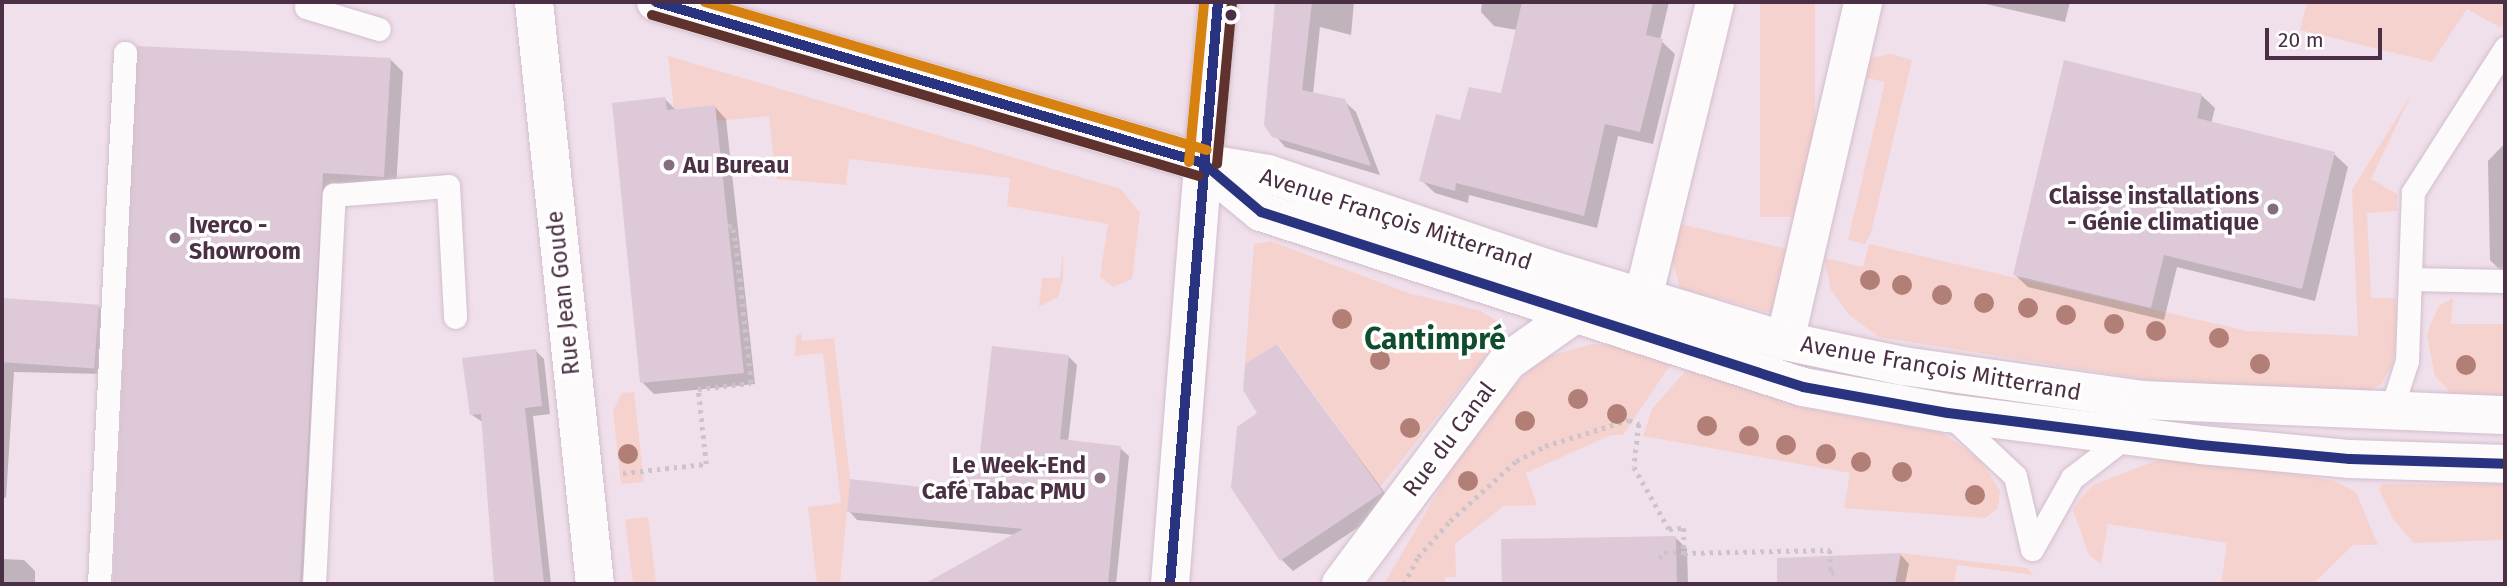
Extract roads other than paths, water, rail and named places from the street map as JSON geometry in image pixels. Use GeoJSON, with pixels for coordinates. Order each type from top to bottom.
{"type":"FeatureCollection","features":[{"type":"Feature","properties":{"kind":"main road","name":"Rue Jean Goude"},"geometry":{"type":"LineString","coordinates":[[534,2],[594,584]]}},
{"type":"Feature","properties":{"kind":"main road"},"geometry":{"type":"LineString","coordinates":[[656,2],[1203,163]]}},
{"type":"Feature","properties":{"kind":"main road"},"geometry":{"type":"LineString","coordinates":[[1170,584],[1218,2]]}},
{"type":"Feature","properties":{"kind":"main road"},"geometry":{"type":"LineString","coordinates":[[1643,298],[1715,2]]}},
{"type":"Feature","properties":{"kind":"main road"},"geometry":{"type":"LineString","coordinates":[[1785,341],[1861,12]]}},
{"type":"Feature","properties":{"kind":"main road","name":"Avenue François Mitterrand"},"geometry":{"type":"LineString","coordinates":[[1203,163],[1268,174],[1643,298],[1785,341],[1903,366],[2143,400],[2390,413],[2505,415]]}},
{"type":"Feature","properties":{"kind":"main road","name":"Avenue François Mitterrand"},"geometry":{"type":"LineString","coordinates":[[1203,163],[1261,212],[1803,387],[1948,413],[2350,460],[2505,464]]}},
{"type":"Feature","properties":{"kind":"main road","name":"Rue du Canal"},"geometry":{"type":"LineString","coordinates":[[1341,584],[1508,360],[1576,313]]}},
{"type":"Feature","properties":{"kind":"lane"},"geometry":{"type":"LineString","coordinates":[[306,7],[379,29]]}},
{"type":"Feature","properties":{"kind":"lane"},"geometry":{"type":"LineString","coordinates":[[2390,413],[2407,361],[2413,192],[2505,48]]}},
{"type":"Feature","properties":{"kind":"lane"},"geometry":{"type":"LineString","coordinates":[[99,584],[125,53]]}},
{"type":"Feature","properties":{"kind":"lane"},"geometry":{"type":"LineString","coordinates":[[314,584],[334,195],[448,186],[455,317]]}},
{"type":"Feature","properties":{"kind":"lane"},"geometry":{"type":"LineString","coordinates":[[2410,278],[2505,281]]}},
{"type":"Feature","properties":{"kind":"lane"},"geometry":{"type":"LineString","coordinates":[[1948,413],[2015,476],[2032,549],[2072,478],[2129,435]]}},
{"type":"Feature","properties":{"kind":"place","name":"Au Bureau"},"geometry":{"type":"Point","coordinates":[669,165]}},
{"type":"Feature","properties":{"kind":"place","name":"Claisse installations - Génie climatique"},"geometry":{"type":"Point","coordinates":[2273,209]}},
{"type":"Feature","properties":{"kind":"place","name":"Iverco - Showroom"},"geometry":{"type":"Point","coordinates":[175,238]}},
{"type":"Feature","properties":{"kind":"place","name":"Le Week-End Café Tabac PMU"},"geometry":{"type":"Point","coordinates":[1100,478]}},
{"type":"Feature","properties":{"kind":"district","name":"Cantimpré"},"geometry":{"type":"Point","coordinates":[1435,339]}}]}
